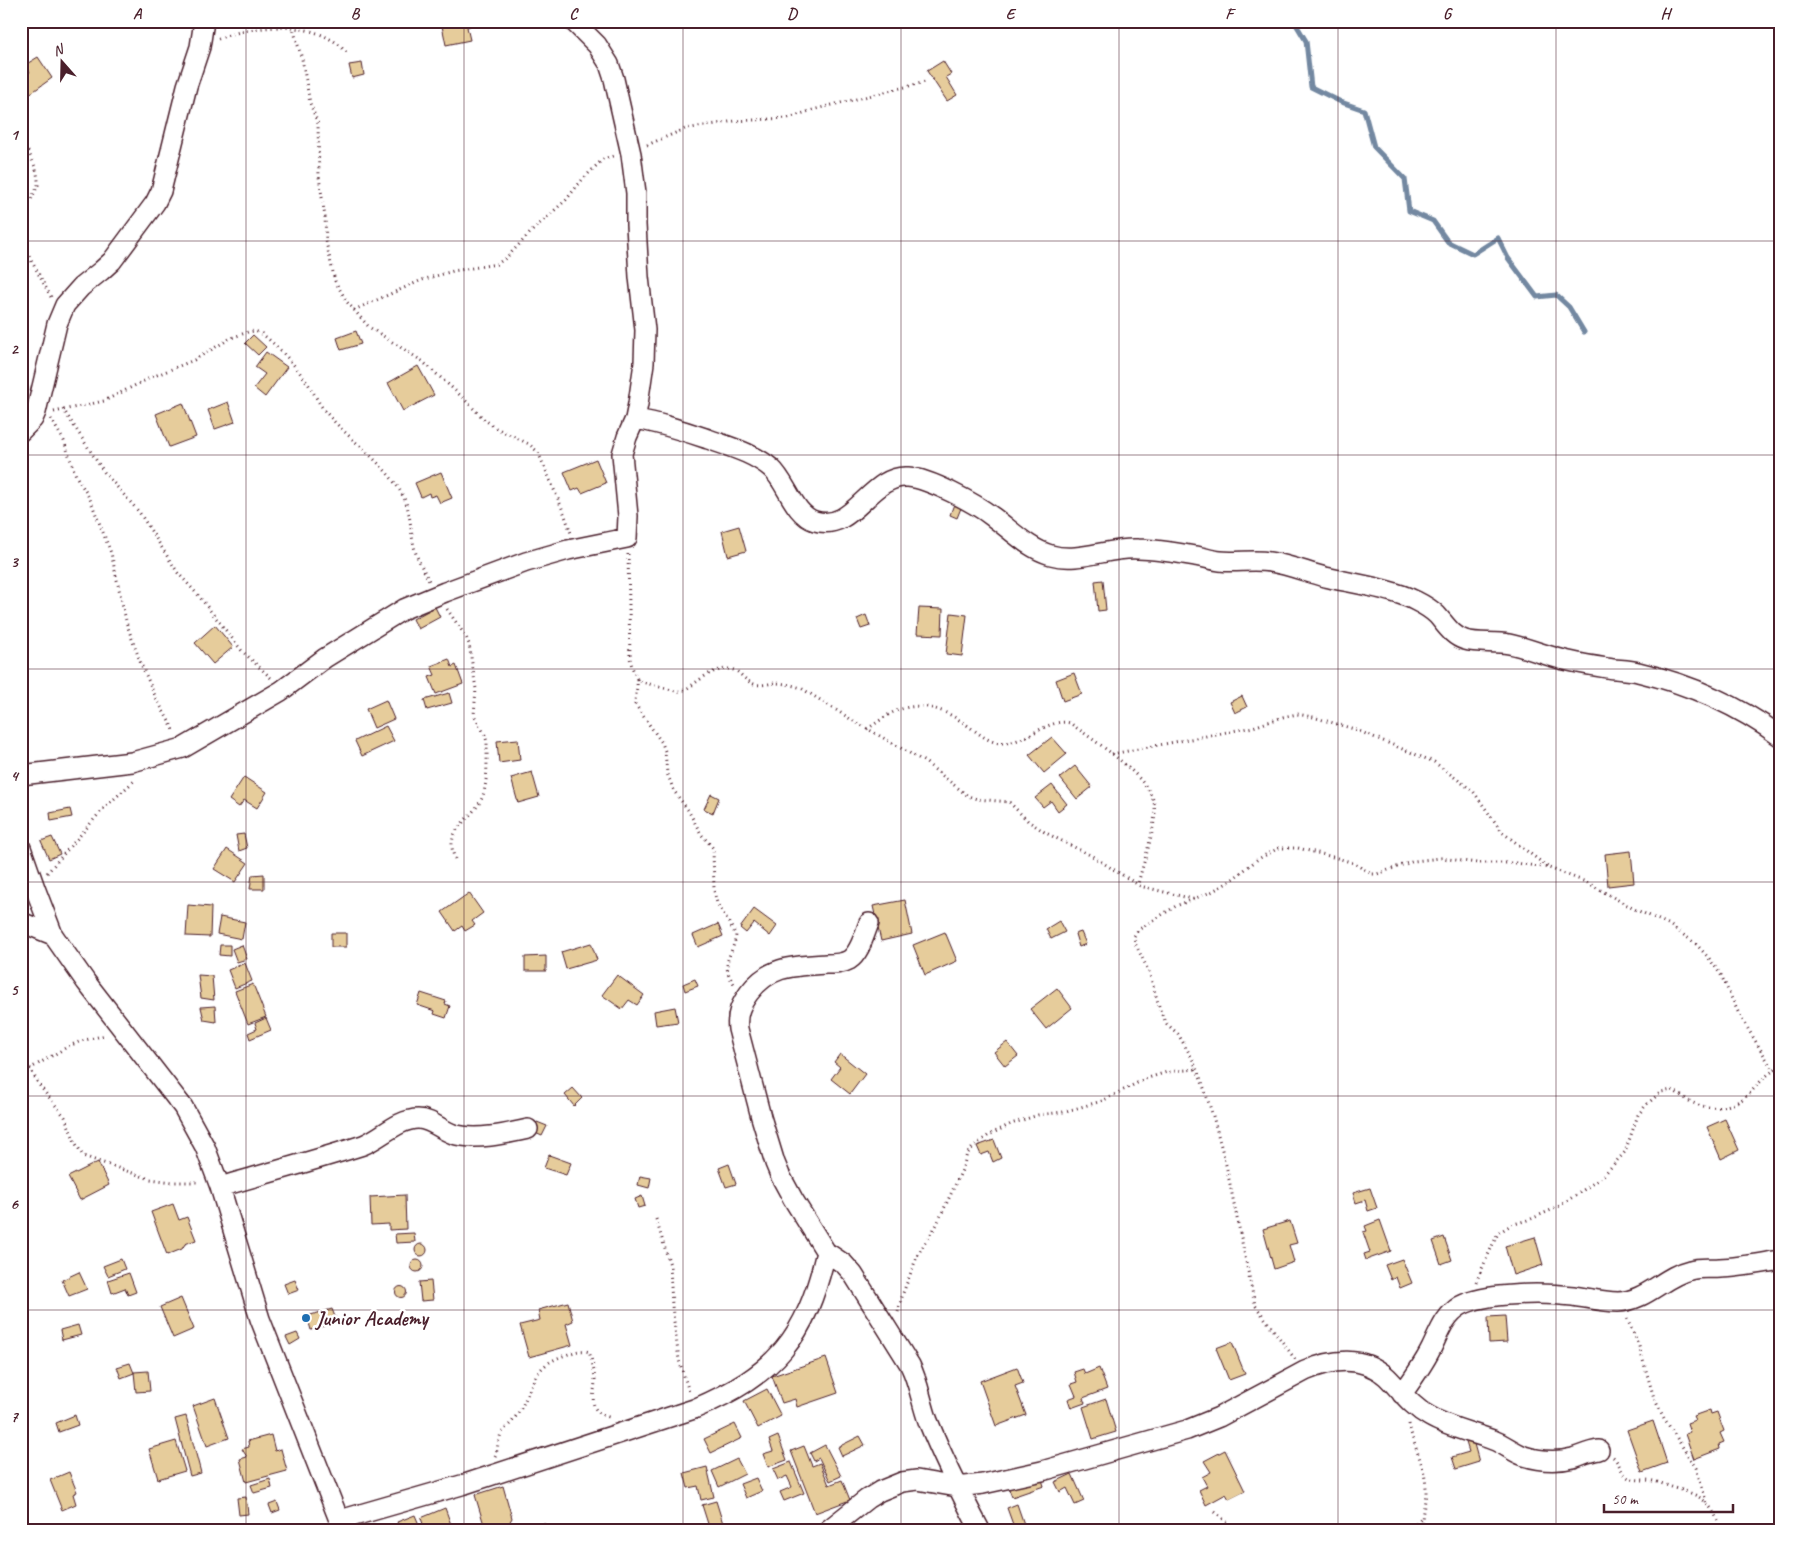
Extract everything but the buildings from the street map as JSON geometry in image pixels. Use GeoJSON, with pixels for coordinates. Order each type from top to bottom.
{"type":"FeatureCollection","features":[{"type":"Feature","properties":{"kind":"street"},"geometry":{"type":"LineString","coordinates":[[21,431],[33,419],[36,412],[57,324],[70,298],[112,261],[161,192],[187,86],[200,47],[204,21]]}},
{"type":"Feature","properties":{"kind":"street"},"geometry":{"type":"LineString","coordinates":[[21,775],[132,762],[184,748],[283,690],[325,658],[404,610],[526,562],[575,548],[627,538],[628,516],[622,454],[635,419],[644,363],[645,330],[639,277],[636,193],[631,154],[609,64],[597,45],[573,21]]}},
{"type":"Feature","properties":{"kind":"street"},"geometry":{"type":"LineString","coordinates":[[635,419],[662,424],[756,458],[772,469],[803,513],[815,521],[824,522],[842,518],[887,481],[906,477],[946,490],[980,508],[1027,542],[1044,553],[1053,556],[1068,558],[1101,552],[1139,549],[1214,560],[1268,562],[1399,594],[1414,599],[1434,612],[1454,635],[1463,640],[1510,644],[1561,660],[1609,669],[1635,671],[1661,678],[1746,713],[1781,737]]}},
{"type":"Feature","properties":{"kind":"street"},"geometry":{"type":"LineString","coordinates":[[21,848],[54,935],[86,982],[183,1107],[201,1139],[219,1184],[260,1320],[341,1525],[694,1409],[728,1395],[752,1379],[776,1359],[796,1333],[815,1293],[826,1252]]}},
{"type":"Feature","properties":{"kind":"street"},"geometry":{"type":"LineString","coordinates":[[21,922],[54,935]]}},
{"type":"Feature","properties":{"kind":"street"},"geometry":{"type":"LineString","coordinates":[[869,923],[857,951],[850,959],[837,963],[784,968],[773,972],[754,986],[738,1014],[738,1029],[775,1163],[793,1199],[826,1252],[844,1264],[853,1274],[916,1376],[927,1418],[957,1487],[980,1530]]}},
{"type":"Feature","properties":{"kind":"street"},"geometry":{"type":"LineString","coordinates":[[219,1184],[365,1144],[410,1121],[419,1119],[453,1134],[477,1136],[504,1135],[528,1129]]}},
{"type":"Feature","properties":{"kind":"street"},"geometry":{"type":"LineString","coordinates":[[1402,1394],[1430,1350],[1443,1324],[1455,1310],[1469,1302],[1494,1297],[1527,1295],[1571,1296],[1606,1302],[1620,1302],[1641,1296],[1691,1269],[1720,1268],[1781,1260]]}},
{"type":"Feature","properties":{"kind":"street"},"geometry":{"type":"LineString","coordinates":[[828,1530],[867,1499],[884,1489],[902,1482],[917,1480],[957,1487],[982,1484],[1042,1471],[1187,1430],[1219,1417],[1305,1371],[1318,1365],[1332,1362],[1358,1362],[1377,1370],[1386,1376],[1402,1394],[1429,1417],[1449,1426],[1496,1441],[1523,1455],[1537,1459],[1563,1460],[1599,1450]]}},
{"type":"Feature","properties":{"kind":"path"},"geometry":{"type":"LineString","coordinates":[[291,21],[302,59],[310,103],[318,124],[319,177],[325,217],[326,242],[335,281],[354,310],[369,326],[422,361],[460,394],[485,420],[496,428],[529,444],[538,452],[564,513],[575,548]]}},
{"type":"Feature","properties":{"kind":"path"},"geometry":{"type":"LineString","coordinates":[[200,47],[225,36],[270,27],[316,32],[331,39],[348,54]]}},
{"type":"Feature","properties":{"kind":"path"},"geometry":{"type":"LineString","coordinates":[[354,310],[422,280],[453,271],[497,264],[506,258],[566,200],[582,180],[609,156],[631,154],[642,147],[685,129],[735,121],[788,118],[925,82]]}},
{"type":"Feature","properties":{"kind":"path"},"geometry":{"type":"LineString","coordinates":[[21,138],[37,171],[38,178],[38,184],[21,221],[21,226]]}},
{"type":"Feature","properties":{"kind":"path"},"geometry":{"type":"LineString","coordinates":[[21,233],[30,261],[61,314]]}},
{"type":"Feature","properties":{"kind":"path"},"geometry":{"type":"LineString","coordinates":[[184,748],[156,698],[141,664],[127,626],[111,553],[90,499],[76,476],[64,441],[48,414],[104,401],[194,360],[225,341],[255,331],[262,334],[295,367],[323,409],[336,424],[372,457],[401,492],[408,510],[414,549],[436,596],[461,630],[468,644],[476,688],[474,715],[487,742],[484,792],[481,801],[460,824],[452,840],[452,851],[455,859]]}},
{"type":"Feature","properties":{"kind":"path"},"geometry":{"type":"LineString","coordinates":[[63,409],[104,472],[139,512],[178,573],[198,595],[242,651],[283,690]]}},
{"type":"Feature","properties":{"kind":"path"},"geometry":{"type":"LineString","coordinates":[[627,538],[630,658],[634,675],[637,679],[679,692],[712,672],[731,669],[740,672],[757,685],[785,684],[800,688],[925,762],[968,796],[977,799],[1009,802],[1034,825],[1108,865],[1138,884],[1194,899]]}},
{"type":"Feature","properties":{"kind":"path"},"geometry":{"type":"LineString","coordinates":[[637,679],[638,690],[635,704],[662,743],[665,751],[667,773],[674,791],[688,810],[701,834],[714,850],[714,891],[717,903],[736,935],[726,968],[728,976],[745,999]]}},
{"type":"Feature","properties":{"kind":"path"},"geometry":{"type":"LineString","coordinates":[[867,729],[896,711],[923,705],[938,709],[989,741],[1002,743],[1021,740],[1041,729],[1064,721],[1070,723],[1132,770],[1143,782],[1152,799],[1155,808],[1153,824],[1138,884]]}},
{"type":"Feature","properties":{"kind":"path"},"geometry":{"type":"LineString","coordinates":[[1112,754],[1253,727],[1290,715],[1297,714],[1313,718],[1354,729],[1434,762],[1473,791],[1502,832],[1549,868]]}},
{"type":"Feature","properties":{"kind":"path"},"geometry":{"type":"LineString","coordinates":[[35,888],[104,808],[139,777],[155,756]]}},
{"type":"Feature","properties":{"kind":"path"},"geometry":{"type":"LineString","coordinates":[[1305,1371],[1257,1310],[1252,1298],[1246,1254],[1213,1116],[1196,1069],[1178,1034],[1167,1024],[1161,1013],[1150,972],[1134,940],[1138,930],[1176,906],[1230,882],[1269,852],[1288,847],[1354,863],[1371,874],[1377,874],[1414,861],[1435,859],[1476,863],[1516,863],[1549,868],[1586,882],[1634,909],[1668,924],[1695,944],[1716,967],[1740,1014],[1773,1070]]}},
{"type":"Feature","properties":{"kind":"path"},"geometry":{"type":"LineString","coordinates":[[21,1074],[48,1056],[74,1044],[124,1030]]}},
{"type":"Feature","properties":{"kind":"path"},"geometry":{"type":"LineString","coordinates":[[1469,1302],[1477,1279],[1498,1233],[1511,1225],[1531,1219],[1558,1207],[1601,1178],[1625,1152],[1638,1115],[1655,1096],[1661,1092],[1672,1090],[1694,1104],[1713,1108],[1727,1106],[1748,1095],[1767,1074],[1781,1067]]}},
{"type":"Feature","properties":{"kind":"path"},"geometry":{"type":"LineString","coordinates":[[30,1068],[39,1085],[66,1118],[75,1142],[83,1156],[150,1179],[219,1184]]}},
{"type":"Feature","properties":{"kind":"path"},"geometry":{"type":"LineString","coordinates":[[892,1337],[903,1293],[918,1254],[936,1226],[962,1170],[967,1154],[974,1146],[989,1134],[1038,1115],[1063,1112],[1102,1101],[1145,1079],[1167,1072],[1196,1069]]}},
{"type":"Feature","properties":{"kind":"path"},"geometry":{"type":"LineString","coordinates":[[656,1219],[670,1264],[672,1306],[679,1360],[694,1409]]}},
{"type":"Feature","properties":{"kind":"path"},"geometry":{"type":"LineString","coordinates":[[1620,1302],[1638,1343],[1654,1398],[1668,1425],[1696,1468],[1707,1504],[1722,1530]]}},
{"type":"Feature","properties":{"kind":"path"},"geometry":{"type":"LineString","coordinates":[[493,1459],[503,1430],[514,1420],[537,1373],[544,1365],[558,1357],[580,1350],[589,1352],[595,1380],[592,1393],[594,1406],[600,1414],[612,1418]]}},
{"type":"Feature","properties":{"kind":"path"},"geometry":{"type":"LineString","coordinates":[[1408,1422],[1425,1475],[1427,1497],[1422,1517],[1425,1530]]}},
{"type":"Feature","properties":{"kind":"path"},"geometry":{"type":"LineString","coordinates":[[1599,1450],[1616,1459],[1622,1472],[1628,1478],[1653,1480],[1694,1493],[1707,1504]]}},
{"type":"Feature","properties":{"kind":"path"},"geometry":{"type":"LineString","coordinates":[[1215,1512],[1236,1530]]}},
{"type":"Feature","properties":{"kind":"path"},"geometry":{"type":"LineString","coordinates":[[1409,1530],[1422,1517]]}},
{"type":"Feature","properties":{"kind":"waterway"},"geometry":{"type":"LineString","coordinates":[[1294,21],[1306,41],[1311,87],[1341,102],[1364,110],[1374,147],[1405,179],[1409,211],[1433,221],[1448,242],[1473,254],[1498,238],[1508,258],[1537,297],[1556,295],[1569,307],[1584,332]]}},
{"type":"Feature","properties":{"kind":"place","name":"Junior Academy"},"geometry":{"type":"Point","coordinates":[306,1318]}}]}
